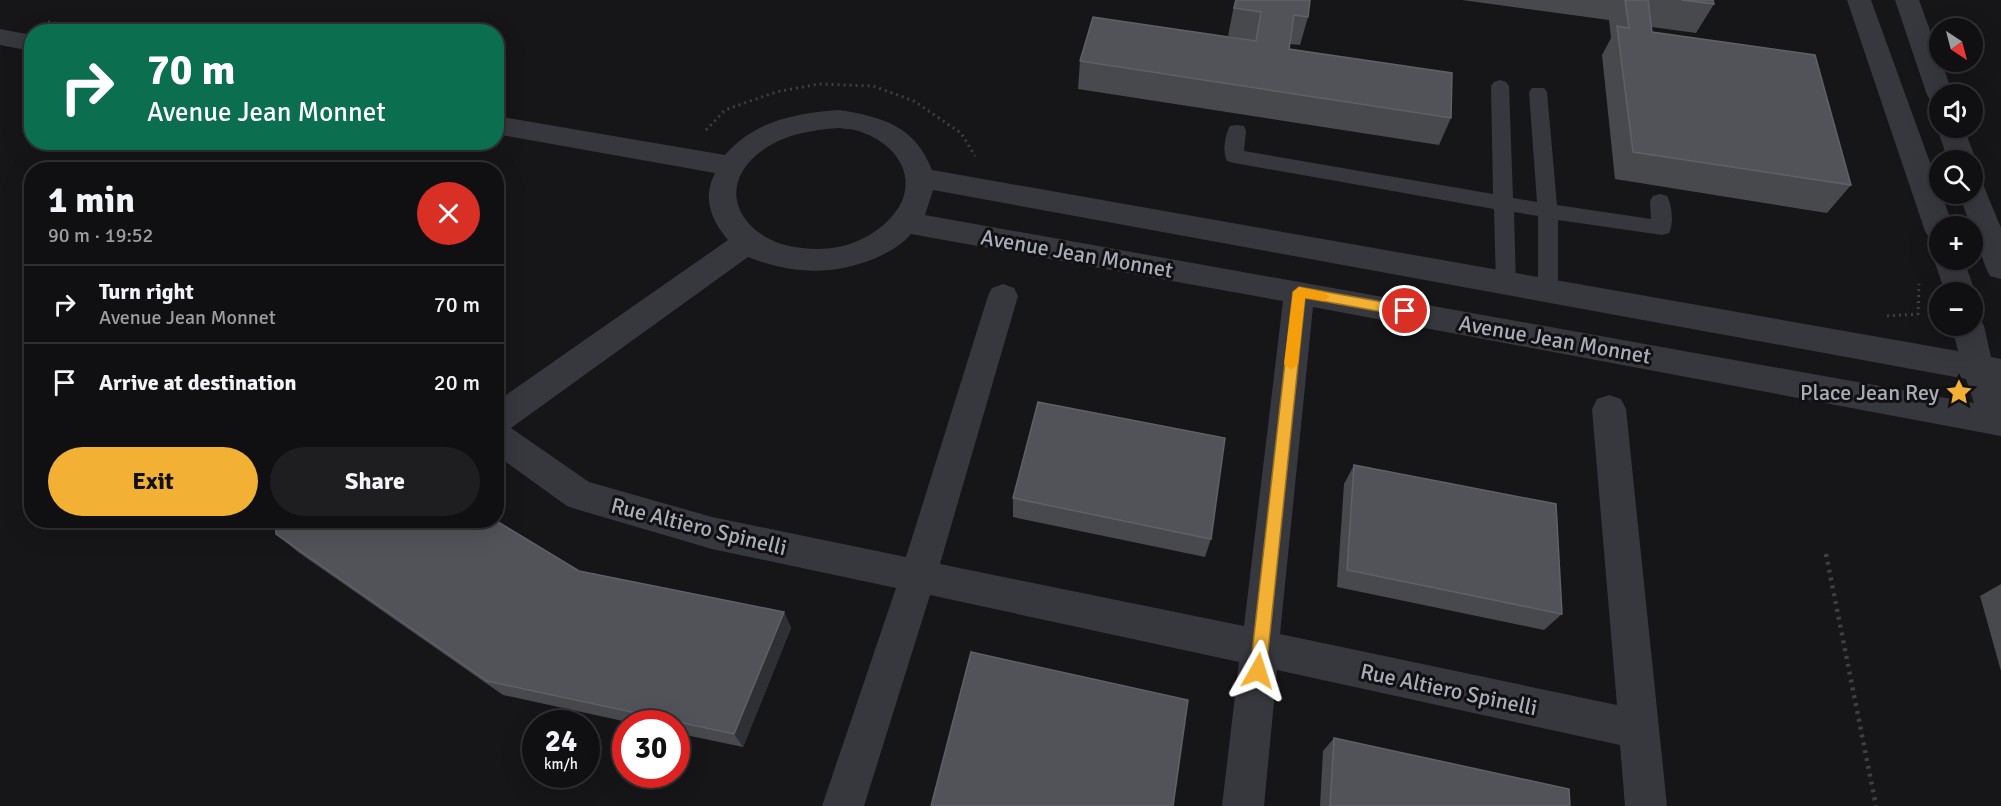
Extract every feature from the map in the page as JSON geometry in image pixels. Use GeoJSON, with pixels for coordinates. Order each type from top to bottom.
{"type":"FeatureCollection","features":[{"type":"Feature","properties":{"kind":"street"},"geometry":{"type":"LineString","coordinates":[[1859,0],[1935,216]]}},
{"type":"Feature","properties":{"kind":"street"},"geometry":{"type":"LineString","coordinates":[[1907,0],[1936,84]]}},
{"type":"Feature","properties":{"kind":"street"},"geometry":{"type":"LineString","coordinates":[[0,37],[24,42]]}},
{"type":"Feature","properties":{"kind":"street"},"geometry":{"type":"LineString","coordinates":[[839,119],[870,124],[895,137],[914,156],[921,178],[918,201],[906,222],[884,241],[854,255],[821,261],[788,259],[758,249],[736,232],[724,212],[722,189],[730,166],[749,146],[775,130],[806,120],[839,119]]}},
{"type":"Feature","properties":{"kind":"street"},"geometry":{"type":"LineString","coordinates":[[504,126],[730,166]]}},
{"type":"Feature","properties":{"kind":"street","name":"Avenue Jean Monnet"},"geometry":{"type":"LineString","coordinates":[[921,178],[1506,285],[1989,370]]}},
{"type":"Feature","properties":{"kind":"street"},"geometry":{"type":"LineString","coordinates":[[1978,204],[2001,268]]}},
{"type":"Feature","properties":{"kind":"street","name":"Avenue Jean Monnet"},"geometry":{"type":"LineString","coordinates":[[906,222],[1999,421]]}},
{"type":"Feature","properties":{"kind":"street"},"geometry":{"type":"LineString","coordinates":[[504,414],[748,241]]}},
{"type":"Feature","properties":{"kind":"street"},"geometry":{"type":"LineString","coordinates":[[1242,806],[1299,292]]}},
{"type":"Feature","properties":{"kind":"street"},"geometry":{"type":"LineString","coordinates":[[843,806],[918,576],[1003,296]]}},
{"type":"Feature","properties":{"kind":"street"},"geometry":{"type":"LineString","coordinates":[[1973,336],[1989,370],[1999,421]]}},
{"type":"Feature","properties":{"kind":"street"},"geometry":{"type":"LineString","coordinates":[[1609,409],[1646,806]]}},
{"type":"Feature","properties":{"kind":"street","name":"Rue Altiero Spinelli"},"geometry":{"type":"LineString","coordinates":[[504,442],[579,495],[712,532],[1639,729]]}},
{"type":"Feature","properties":{"kind":"lane"},"geometry":{"type":"LineString","coordinates":[[1500,86],[1506,285]]}},
{"type":"Feature","properties":{"kind":"lane"},"geometry":{"type":"LineString","coordinates":[[1538,92],[1548,211],[1548,292]]}},
{"type":"Feature","properties":{"kind":"lane"},"geometry":{"type":"LineString","coordinates":[[1237,132],[1234,156],[1548,211],[1662,228],[1660,201]]}},
{"type":"Feature","properties":{"kind":"path"},"geometry":{"type":"LineString","coordinates":[[47,22],[59,24]]}},
{"type":"Feature","properties":{"kind":"path"},"geometry":{"type":"LineString","coordinates":[[1826,554],[1876,806]]}},
{"type":"Feature","properties":{"kind":"building"},"geometry":{"type":"Polygon","coordinates":[[[1236,0],[1310,0],[1308,17],[1294,15],[1289,49],[1452,73],[1451,118],[1080,61],[1093,17],[1256,41],[1261,12],[1234,8],[1236,0]]]}},
{"type":"Feature","properties":{"kind":"building"},"geometry":{"type":"Polygon","coordinates":[[[1625,0],[1648,0],[1652,32],[1815,55],[1851,185],[1633,152],[1617,26],[1629,28],[1625,0]]]}},
{"type":"Feature","properties":{"kind":"building"},"geometry":{"type":"Polygon","coordinates":[[[1682,0],[1713,0],[1714,4],[1682,0]]]}},
{"type":"Feature","properties":{"kind":"building"},"geometry":{"type":"Polygon","coordinates":[[[1038,402],[1225,438],[1211,539],[1013,498],[1038,402]]]}},
{"type":"Feature","properties":{"kind":"building"},"geometry":{"type":"Polygon","coordinates":[[[1354,465],[1556,504],[1562,614],[1347,570],[1354,465]]]}},
{"type":"Feature","properties":{"kind":"building"},"geometry":{"type":"Polygon","coordinates":[[[504,525],[579,571],[784,612],[734,734],[690,725],[690,710],[622,710],[487,681],[276,534],[276,528],[504,528],[504,525]]]}},
{"type":"Feature","properties":{"kind":"building"},"geometry":{"type":"Polygon","coordinates":[[[971,652],[1188,700],[1173,806],[931,806],[971,652]]]}},
{"type":"Feature","properties":{"kind":"building"},"geometry":{"type":"Polygon","coordinates":[[[1334,738],[1569,789],[1570,806],[1330,806],[1334,738]]]}},
{"type":"Feature","properties":{"kind":"slow traffic"},"geometry":{"type":"LineString","coordinates":[[1291,364],[1299,292],[1324,297]]}},
{"type":"Feature","properties":{"kind":"place","name":"Place Jean Rey"},"geometry":{"type":"Point","coordinates":[1959,392]}},
{"type":"Feature","properties":{"kind":"route"},"geometry":{"type":"LineString","coordinates":[[1258,671],[1299,292],[1405,311]]}}]}
